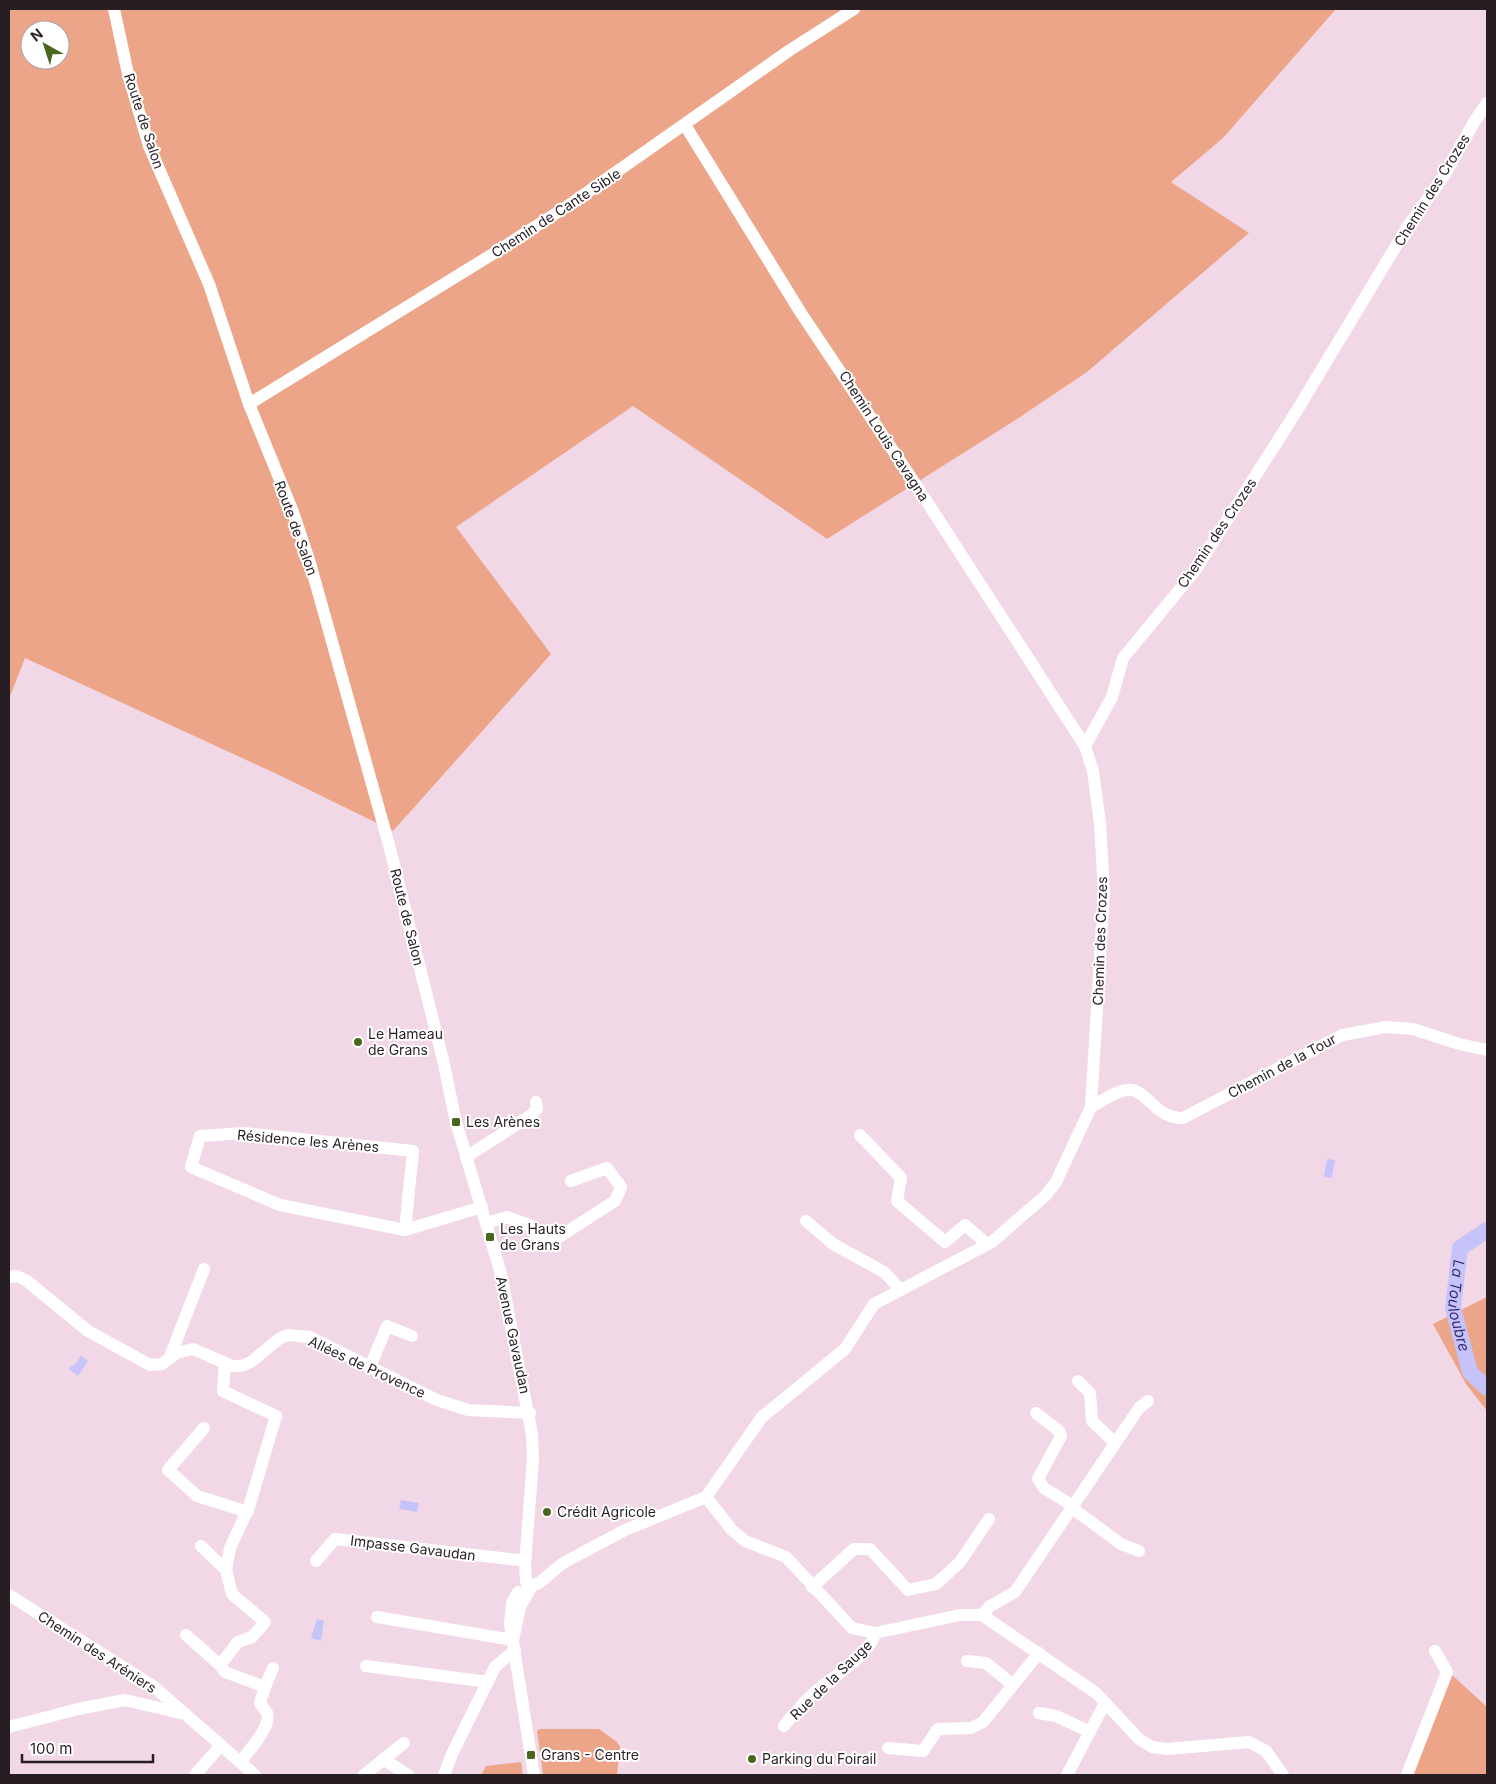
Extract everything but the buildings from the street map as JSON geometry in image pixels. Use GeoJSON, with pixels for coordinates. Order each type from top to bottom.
{"type":"FeatureCollection","features":[{"type":"Feature","properties":{"kind":"street","name":"Route de Salon"},"geometry":{"type":"LineString","coordinates":[[114,9],[128,74],[148,146],[209,284],[249,404],[293,512],[310,563],[389,844],[443,1060]]}},
{"type":"Feature","properties":{"kind":"street","name":"Chemin de Cante Sible"},"geometry":{"type":"LineString","coordinates":[[249,404],[496,252],[575,201],[636,159],[657,141],[685,125],[790,50],[854,9]]}},
{"type":"Feature","properties":{"kind":"street","name":"Chemin des Crozes"},"geometry":{"type":"LineString","coordinates":[[706,1497],[762,1417],[845,1349],[874,1304],[987,1244],[1045,1196],[1056,1182],[1091,1107],[1104,892],[1100,823],[1093,771],[1085,746],[1112,697],[1123,658],[1194,572],[1296,412],[1408,226],[1444,176],[1474,122],[1487,103]]}},
{"type":"Feature","properties":{"kind":"street","name":"Chemin Louis Cavagna"},"geometry":{"type":"LineString","coordinates":[[685,125],[801,312],[918,488],[1085,746]]}},
{"type":"Feature","properties":{"kind":"street","name":"Chemin de la Tour"},"geometry":{"type":"LineString","coordinates":[[1091,1107],[1116,1094],[1131,1090],[1139,1093],[1165,1116],[1183,1118],[1342,1035],[1386,1027],[1413,1029],[1459,1044],[1487,1050]]}},
{"type":"Feature","properties":{"kind":"street","name":"Avenue Gavaudan"},"geometry":{"type":"LineString","coordinates":[[443,1060],[466,1157],[501,1274],[530,1413],[533,1459],[524,1587]]}},
{"type":"Feature","properties":{"kind":"street"},"geometry":{"type":"LineString","coordinates":[[466,1157],[530,1116],[537,1109],[536,1102]]}},
{"type":"Feature","properties":{"kind":"street","name":"Résidence les Arènes"},"geometry":{"type":"LineString","coordinates":[[405,1230],[413,1151],[244,1133],[200,1136],[191,1168],[280,1205],[405,1230],[482,1207]]}},
{"type":"Feature","properties":{"kind":"street"},"geometry":{"type":"LineString","coordinates":[[860,1135],[901,1178],[897,1201],[931,1231],[945,1242],[965,1225],[987,1244]]}},
{"type":"Feature","properties":{"kind":"street"},"geometry":{"type":"LineString","coordinates":[[486,1223],[507,1217],[532,1226],[537,1239],[548,1244],[615,1201],[621,1187],[608,1168],[571,1181]]}},
{"type":"Feature","properties":{"kind":"street"},"geometry":{"type":"LineString","coordinates":[[806,1221],[833,1244],[884,1272],[900,1289]]}},
{"type":"Feature","properties":{"kind":"street"},"geometry":{"type":"LineString","coordinates":[[168,1361],[204,1269]]}},
{"type":"Feature","properties":{"kind":"street","name":"Allées de Provence"},"geometry":{"type":"LineString","coordinates":[[9,1278],[17,1276],[27,1280],[88,1331],[113,1347],[150,1365],[156,1366],[168,1361],[177,1353],[193,1349],[225,1363],[241,1366],[251,1362],[280,1338],[288,1335],[310,1337],[437,1400],[468,1410],[530,1413]]}},
{"type":"Feature","properties":{"kind":"street"},"geometry":{"type":"LineString","coordinates":[[370,1367],[388,1326],[412,1336]]}},
{"type":"Feature","properties":{"kind":"street"},"geometry":{"type":"LineString","coordinates":[[220,1665],[238,1642],[252,1637],[265,1622],[232,1594],[226,1570],[230,1548],[248,1512],[276,1416],[223,1391],[225,1363]]}},
{"type":"Feature","properties":{"kind":"street"},"geometry":{"type":"LineString","coordinates":[[1078,1381],[1090,1393],[1092,1421],[1115,1443]]}},
{"type":"Feature","properties":{"kind":"street"},"geometry":{"type":"LineString","coordinates":[[982,1615],[990,1606],[1015,1592],[1139,1408],[1148,1401]]}},
{"type":"Feature","properties":{"kind":"street"},"geometry":{"type":"LineString","coordinates":[[1036,1413],[1058,1431],[1061,1436],[1038,1479],[1044,1488],[1073,1507],[1121,1544],[1138,1552]]}},
{"type":"Feature","properties":{"kind":"street"},"geometry":{"type":"LineString","coordinates":[[204,1428],[168,1470],[197,1496],[248,1512]]}},
{"type":"Feature","properties":{"kind":"street"},"geometry":{"type":"LineString","coordinates":[[534,1775],[514,1645],[515,1624],[524,1587],[539,1583],[563,1563],[625,1530],[706,1497],[732,1530],[745,1541],[786,1557],[852,1628],[875,1633],[960,1615],[982,1615],[1096,1693],[1139,1739],[1152,1747],[1168,1749],[1249,1742],[1266,1752],[1283,1775]]}},
{"type":"Feature","properties":{"kind":"street"},"geometry":{"type":"LineString","coordinates":[[812,1587],[854,1549],[870,1549],[908,1590],[936,1584],[960,1562],[989,1519]]}},
{"type":"Feature","properties":{"kind":"street","name":"Avenue Gavaudan"},"geometry":{"type":"LineString","coordinates":[[524,1587],[519,1560],[528,1527]]}},
{"type":"Feature","properties":{"kind":"street","name":"Impasse Gavaudan"},"geometry":{"type":"LineString","coordinates":[[316,1561],[335,1539],[519,1560]]}},
{"type":"Feature","properties":{"kind":"street"},"geometry":{"type":"LineString","coordinates":[[201,1546],[226,1570]]}},
{"type":"Feature","properties":{"kind":"street","name":"Chemin des Aréniers"},"geometry":{"type":"LineString","coordinates":[[9,1595],[153,1686],[255,1775]]}},
{"type":"Feature","properties":{"kind":"street"},"geometry":{"type":"LineString","coordinates":[[377,1617],[514,1645]]}},
{"type":"Feature","properties":{"kind":"street","name":"Rue de la Sauge"},"geometry":{"type":"LineString","coordinates":[[784,1726],[816,1691],[830,1682],[863,1652],[874,1640],[875,1633]]}},
{"type":"Feature","properties":{"kind":"street"},"geometry":{"type":"LineString","coordinates":[[186,1635],[220,1665],[225,1672],[266,1687]]}},
{"type":"Feature","properties":{"kind":"street"},"geometry":{"type":"LineString","coordinates":[[444,1775],[452,1754],[488,1682],[501,1660],[514,1645]]}},
{"type":"Feature","properties":{"kind":"street"},"geometry":{"type":"LineString","coordinates":[[1407,1775],[1447,1672],[1435,1651]]}},
{"type":"Feature","properties":{"kind":"street"},"geometry":{"type":"LineString","coordinates":[[888,1748],[923,1750],[938,1728],[971,1728],[983,1722],[1039,1653]]}},
{"type":"Feature","properties":{"kind":"street"},"geometry":{"type":"LineString","coordinates":[[967,1661],[986,1663],[1013,1685]]}},
{"type":"Feature","properties":{"kind":"street"},"geometry":{"type":"LineString","coordinates":[[366,1666],[488,1682]]}},
{"type":"Feature","properties":{"kind":"street"},"geometry":{"type":"LineString","coordinates":[[240,1762],[256,1742],[267,1721],[267,1713],[260,1703],[274,1668]]}},
{"type":"Feature","properties":{"kind":"street"},"geometry":{"type":"LineString","coordinates":[[9,1728],[78,1709],[125,1700],[183,1713]]}},
{"type":"Feature","properties":{"kind":"street"},"geometry":{"type":"LineString","coordinates":[[1067,1775],[1105,1703]]}},
{"type":"Feature","properties":{"kind":"street"},"geometry":{"type":"LineString","coordinates":[[1040,1713],[1056,1716],[1090,1732]]}},
{"type":"Feature","properties":{"kind":"street"},"geometry":{"type":"LineString","coordinates":[[364,1775],[404,1742]]}},
{"type":"Feature","properties":{"kind":"street"},"geometry":{"type":"LineString","coordinates":[[195,1775],[221,1745]]}},
{"type":"Feature","properties":{"kind":"street"},"geometry":{"type":"LineString","coordinates":[[383,1759],[408,1775]]}},
{"type":"Feature","properties":{"kind":"shaded area"},"geometry":{"type":"Polygon","coordinates":[[[9,9],[1336,9],[1223,138],[1171,182],[1249,233],[1087,372],[1014,421],[827,539],[633,406],[456,527],[551,654],[393,831],[281,776],[25,658],[9,699],[9,9]]]}},
{"type":"Feature","properties":{"kind":"shaded area"},"geometry":{"type":"Polygon","coordinates":[[[1487,1297],[1487,1411],[1466,1384],[1433,1324],[1487,1297]]]}},
{"type":"Feature","properties":{"kind":"shaded area"},"geometry":{"type":"Polygon","coordinates":[[[1452,1675],[1487,1707],[1487,1775],[1412,1775],[1452,1675]]]}},
{"type":"Feature","properties":{"kind":"shaded area"},"geometry":{"type":"Polygon","coordinates":[[[540,1729],[599,1729],[617,1742],[620,1747],[617,1775],[543,1775],[537,1731],[540,1729]]]}},
{"type":"Feature","properties":{"kind":"shaded area"},"geometry":{"type":"Polygon","coordinates":[[[521,1762],[523,1775],[481,1775],[486,1766],[521,1762]]]}},
{"type":"Feature","properties":{"kind":"water"},"geometry":{"type":"Polygon","coordinates":[[[1327,1159],[1335,1160],[1332,1178],[1324,1177],[1327,1159]]]}},
{"type":"Feature","properties":{"kind":"water"},"geometry":{"type":"Polygon","coordinates":[[[81,1356],[88,1361],[78,1376],[69,1369],[72,1365],[74,1366],[81,1356]]]}},
{"type":"Feature","properties":{"kind":"water"},"geometry":{"type":"Polygon","coordinates":[[[401,1500],[419,1503],[417,1512],[401,1509],[399,1511],[401,1500]]]}},
{"type":"Feature","properties":{"kind":"water"},"geometry":{"type":"Polygon","coordinates":[[[317,1619],[324,1621],[321,1641],[311,1638],[317,1619]]]}},
{"type":"Feature","properties":{"kind":"waterway","name":"La Touloubre"},"geometry":{"type":"LineString","coordinates":[[1487,1230],[1460,1248],[1453,1308],[1470,1372],[1487,1388]]}},
{"type":"Feature","properties":{"kind":"place","name":"Le Hameau de Grans"},"geometry":{"type":"Point","coordinates":[358,1042]}},
{"type":"Feature","properties":{"kind":"place","name":"Les Arènes"},"geometry":{"type":"Point","coordinates":[456,1122]}},
{"type":"Feature","properties":{"kind":"place","name":"Les Hauts de Grans"},"geometry":{"type":"Point","coordinates":[490,1237]}},
{"type":"Feature","properties":{"kind":"place","name":"Crédit Agricole"},"geometry":{"type":"Point","coordinates":[547,1512]}},
{"type":"Feature","properties":{"kind":"place","name":"Grans - Centre"},"geometry":{"type":"Point","coordinates":[531,1755]}},
{"type":"Feature","properties":{"kind":"place","name":"Parking du Foirail"},"geometry":{"type":"Point","coordinates":[752,1759]}}]}
